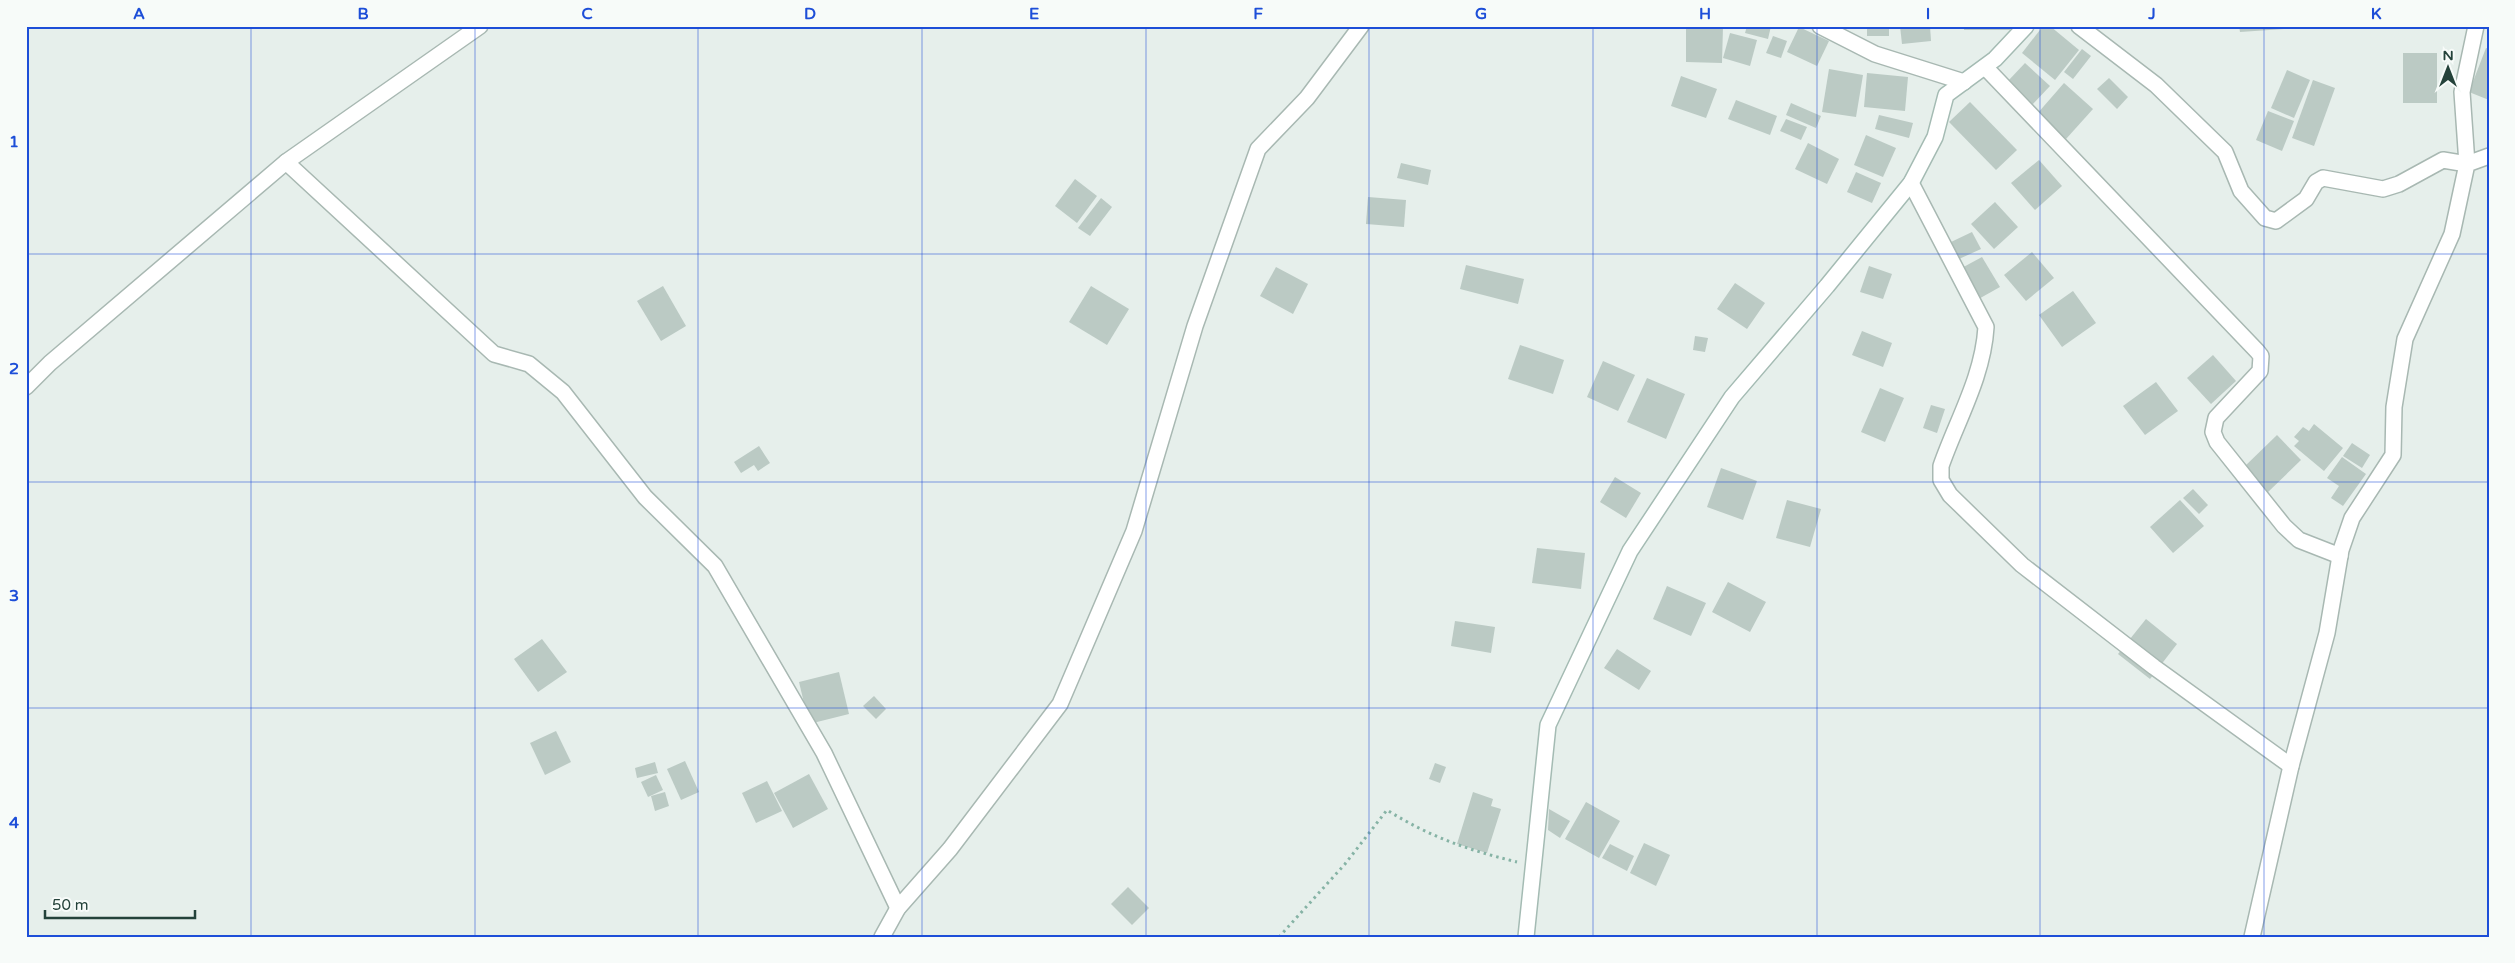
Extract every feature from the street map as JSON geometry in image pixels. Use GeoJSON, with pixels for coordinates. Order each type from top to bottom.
{"type":"FeatureCollection","features":[{"type":"Feature","properties":{"kind":"street"},"geometry":{"type":"LineString","coordinates":[[26,387],[50,363],[286,162],[480,26]]}},
{"type":"Feature","properties":{"kind":"street"},"geometry":{"type":"LineString","coordinates":[[882,937],[898,908],[950,849],[1060,704],[1134,531],[1195,326],[1258,149],[1307,98],[1361,26]]}},
{"type":"Feature","properties":{"kind":"street"},"geometry":{"type":"LineString","coordinates":[[1820,26],[1876,54],[1964,82]]}},
{"type":"Feature","properties":{"kind":"street"},"geometry":{"type":"LineString","coordinates":[[1526,937],[1548,725],[1630,551],[1732,397],[1827,286],[1911,183],[1935,137],[1946,95],[1995,59],[2026,26]]}},
{"type":"Feature","properties":{"kind":"street"},"geometry":{"type":"LineString","coordinates":[[2080,26],[2156,85],[2225,152],[2241,190],[2265,218],[2276,221],[2306,199],[2316,182],[2324,178],[2383,188],[2399,184],[2443,160],[2467,164],[2489,156]]}},
{"type":"Feature","properties":{"kind":"street"},"geometry":{"type":"LineString","coordinates":[[2252,937],[2291,766],[2327,633],[2340,556],[2352,518],[2393,455],[2394,407],[2405,339],[2452,234],[2467,164],[2462,92],[2476,26]]}},
{"type":"Feature","properties":{"kind":"street"},"geometry":{"type":"LineString","coordinates":[[1984,67],[2257,350],[2261,356],[2260,371],[2216,418],[2213,432],[2215,437],[2284,526],[2299,540],[2340,556]]}},
{"type":"Feature","properties":{"kind":"street"},"geometry":{"type":"LineString","coordinates":[[286,162],[494,354],[529,364],[564,392],[645,497],[715,566],[824,754],[898,908]]}},
{"type":"Feature","properties":{"kind":"street"},"geometry":{"type":"LineString","coordinates":[[1911,183],[1986,327],[1985,344],[1978,376],[1941,466],[1941,480],[1950,495],[2022,565],[2154,667],[2291,766]]}},
{"type":"Feature","properties":{"kind":"path"},"geometry":{"type":"LineString","coordinates":[[1279,937],[1345,864],[1388,810],[1418,829],[1470,851],[1533,866]]}},
{"type":"Feature","properties":{"kind":"building"},"geometry":{"type":"Polygon","coordinates":[[[1686,26],[1723,26],[1722,63],[1686,62],[1686,26]]]}},
{"type":"Feature","properties":{"kind":"building"},"geometry":{"type":"Polygon","coordinates":[[[1747,26],[1771,26],[1768,39],[1745,33],[1747,26]]]}},
{"type":"Feature","properties":{"kind":"building"},"geometry":{"type":"Polygon","coordinates":[[[1867,26],[1889,26],[1889,36],[1867,36],[1867,26]]]}},
{"type":"Feature","properties":{"kind":"building"},"geometry":{"type":"Polygon","coordinates":[[[1900,26],[1930,26],[1931,41],[1902,44],[1900,26]]]}},
{"type":"Feature","properties":{"kind":"building"},"geometry":{"type":"Polygon","coordinates":[[[1964,26],[2010,26],[2010,30],[1964,30],[1964,26]]]}},
{"type":"Feature","properties":{"kind":"building"},"geometry":{"type":"Polygon","coordinates":[[[2043,26],[2050,26],[2079,50],[2055,80],[2022,53],[2043,26]]]}},
{"type":"Feature","properties":{"kind":"building"},"geometry":{"type":"Polygon","coordinates":[[[2239,26],[2284,26],[2284,29],[2240,32],[2239,26]]]}},
{"type":"Feature","properties":{"kind":"building"},"geometry":{"type":"Polygon","coordinates":[[[1799,27],[1829,41],[1817,66],[1787,52],[1799,27]]]}},
{"type":"Feature","properties":{"kind":"building"},"geometry":{"type":"Polygon","coordinates":[[[1730,33],[1757,40],[1750,66],[1723,58],[1730,33]]]}},
{"type":"Feature","properties":{"kind":"building"},"geometry":{"type":"Polygon","coordinates":[[[1773,36],[1787,41],[1781,58],[1766,53],[1773,36]]]}},
{"type":"Feature","properties":{"kind":"building"},"geometry":{"type":"Polygon","coordinates":[[[2486,48],[2489,49],[2489,100],[2469,92],[2486,48]]]}},
{"type":"Feature","properties":{"kind":"building"},"geometry":{"type":"Polygon","coordinates":[[[2082,49],[2091,56],[2073,79],[2064,72],[2082,49]]]}},
{"type":"Feature","properties":{"kind":"building"},"geometry":{"type":"Polygon","coordinates":[[[2403,53],[2437,53],[2437,103],[2403,103],[2403,53]]]}},
{"type":"Feature","properties":{"kind":"building"},"geometry":{"type":"Polygon","coordinates":[[[2025,63],[2050,86],[2032,105],[2008,81],[2025,63]]]}},
{"type":"Feature","properties":{"kind":"building"},"geometry":{"type":"Polygon","coordinates":[[[1829,69],[1863,75],[1856,117],[1822,112],[1829,69]]]}},
{"type":"Feature","properties":{"kind":"building"},"geometry":{"type":"Polygon","coordinates":[[[2287,70],[2310,80],[2294,118],[2271,108],[2287,70]]]}},
{"type":"Feature","properties":{"kind":"building"},"geometry":{"type":"Polygon","coordinates":[[[1867,73],[1908,77],[1905,111],[1864,107],[1867,73]]]}},
{"type":"Feature","properties":{"kind":"building"},"geometry":{"type":"Polygon","coordinates":[[[1681,76],[1717,89],[1706,118],[1671,106],[1681,76]]]}},
{"type":"Feature","properties":{"kind":"building"},"geometry":{"type":"Polygon","coordinates":[[[2109,78],[2128,97],[2117,109],[2097,89],[2109,78]]]}},
{"type":"Feature","properties":{"kind":"building"},"geometry":{"type":"Polygon","coordinates":[[[2313,80],[2335,88],[2314,146],[2292,138],[2313,80]]]}},
{"type":"Feature","properties":{"kind":"building"},"geometry":{"type":"Polygon","coordinates":[[[2064,83],[2093,109],[2066,139],[2037,114],[2064,83]]]}},
{"type":"Feature","properties":{"kind":"building"},"geometry":{"type":"Polygon","coordinates":[[[1736,100],[1777,116],[1770,135],[1728,119],[1736,100]]]}},
{"type":"Feature","properties":{"kind":"building"},"geometry":{"type":"Polygon","coordinates":[[[1970,102],[2017,150],[1996,170],[1949,122],[1970,102]]]}},
{"type":"Feature","properties":{"kind":"building"},"geometry":{"type":"Polygon","coordinates":[[[1791,103],[1821,116],[1816,128],[1786,115],[1791,103]]]}},
{"type":"Feature","properties":{"kind":"building"},"geometry":{"type":"Polygon","coordinates":[[[2268,111],[2294,121],[2282,151],[2256,140],[2268,111]]]}},
{"type":"Feature","properties":{"kind":"building"},"geometry":{"type":"Polygon","coordinates":[[[1879,115],[1913,123],[1909,138],[1875,129],[1879,115]]]}},
{"type":"Feature","properties":{"kind":"building"},"geometry":{"type":"Polygon","coordinates":[[[1786,119],[1807,127],[1801,140],[1780,131],[1786,119]]]}},
{"type":"Feature","properties":{"kind":"building"},"geometry":{"type":"Polygon","coordinates":[[[1866,135],[1896,148],[1883,177],[1854,165],[1866,135]]]}},
{"type":"Feature","properties":{"kind":"building"},"geometry":{"type":"Polygon","coordinates":[[[1808,143],[1839,159],[1827,184],[1795,169],[1808,143]]]}},
{"type":"Feature","properties":{"kind":"building"},"geometry":{"type":"Polygon","coordinates":[[[2039,160],[2062,186],[2035,210],[2011,183],[2039,160]]]}},
{"type":"Feature","properties":{"kind":"building"},"geometry":{"type":"Polygon","coordinates":[[[1401,163],[1431,170],[1428,185],[1397,178],[1401,163]]]}},
{"type":"Feature","properties":{"kind":"building"},"geometry":{"type":"Polygon","coordinates":[[[1856,172],[1881,183],[1872,203],[1847,192],[1856,172]]]}},
{"type":"Feature","properties":{"kind":"building"},"geometry":{"type":"Polygon","coordinates":[[[1075,179],[1097,196],[1077,223],[1055,206],[1075,179]]]}},
{"type":"Feature","properties":{"kind":"building"},"geometry":{"type":"Polygon","coordinates":[[[1368,197],[1406,200],[1404,227],[1366,224],[1368,197]]]}},
{"type":"Feature","properties":{"kind":"building"},"geometry":{"type":"Polygon","coordinates":[[[1101,198],[1112,207],[1090,236],[1078,228],[1101,198]]]}},
{"type":"Feature","properties":{"kind":"building"},"geometry":{"type":"Polygon","coordinates":[[[1995,202],[2018,227],[1994,249],[1971,224],[1995,202]]]}},
{"type":"Feature","properties":{"kind":"building"},"geometry":{"type":"Polygon","coordinates":[[[1972,232],[1981,249],[1959,259],[1951,242],[1972,232]]]}},
{"type":"Feature","properties":{"kind":"building"},"geometry":{"type":"Polygon","coordinates":[[[2032,252],[2054,278],[2026,301],[2004,275],[2032,252]]]}},
{"type":"Feature","properties":{"kind":"building"},"geometry":{"type":"Polygon","coordinates":[[[1982,257],[2000,287],[1975,301],[1958,270],[1982,257]]]}},
{"type":"Feature","properties":{"kind":"building"},"geometry":{"type":"Polygon","coordinates":[[[1466,265],[1524,279],[1518,304],[1460,289],[1466,265]]]}},
{"type":"Feature","properties":{"kind":"building"},"geometry":{"type":"Polygon","coordinates":[[[1869,266],[1892,274],[1883,299],[1860,292],[1869,266]]]}},
{"type":"Feature","properties":{"kind":"building"},"geometry":{"type":"Polygon","coordinates":[[[1276,267],[1308,284],[1293,314],[1260,296],[1276,267]]]}},
{"type":"Feature","properties":{"kind":"building"},"geometry":{"type":"Polygon","coordinates":[[[1735,283],[1765,303],[1747,329],[1717,309],[1735,283]]]}},
{"type":"Feature","properties":{"kind":"building"},"geometry":{"type":"Polygon","coordinates":[[[663,286],[686,326],[661,341],[637,301],[663,286]]]}},
{"type":"Feature","properties":{"kind":"building"},"geometry":{"type":"Polygon","coordinates":[[[1091,286],[1129,309],[1107,345],[1069,322],[1091,286]]]}},
{"type":"Feature","properties":{"kind":"building"},"geometry":{"type":"Polygon","coordinates":[[[2073,291],[2096,323],[2062,347],[2039,315],[2073,291]]]}},
{"type":"Feature","properties":{"kind":"building"},"geometry":{"type":"Polygon","coordinates":[[[1862,331],[1892,343],[1883,367],[1852,355],[1862,331]]]}},
{"type":"Feature","properties":{"kind":"building"},"geometry":{"type":"Polygon","coordinates":[[[1695,336],[1708,338],[1705,352],[1693,350],[1695,336]]]}},
{"type":"Feature","properties":{"kind":"building"},"geometry":{"type":"Polygon","coordinates":[[[1520,345],[1564,360],[1553,394],[1508,379],[1520,345]]]}},
{"type":"Feature","properties":{"kind":"building"},"geometry":{"type":"Polygon","coordinates":[[[2213,355],[2236,381],[2211,404],[2187,378],[2213,355]]]}},
{"type":"Feature","properties":{"kind":"building"},"geometry":{"type":"Polygon","coordinates":[[[1603,361],[1635,375],[1618,411],[1587,397],[1603,361]]]}},
{"type":"Feature","properties":{"kind":"building"},"geometry":{"type":"Polygon","coordinates":[[[1647,378],[1685,394],[1666,439],[1627,422],[1647,378]]]}},
{"type":"Feature","properties":{"kind":"building"},"geometry":{"type":"Polygon","coordinates":[[[2156,382],[2178,411],[2145,435],[2123,406],[2156,382]]]}},
{"type":"Feature","properties":{"kind":"building"},"geometry":{"type":"Polygon","coordinates":[[[1880,388],[1904,398],[1885,442],[1861,432],[1880,388]]]}},
{"type":"Feature","properties":{"kind":"building"},"geometry":{"type":"Polygon","coordinates":[[[1931,405],[1945,409],[1937,433],[1923,428],[1931,405]]]}},
{"type":"Feature","properties":{"kind":"building"},"geometry":{"type":"Polygon","coordinates":[[[2314,424],[2343,448],[2324,471],[2294,446],[2299,441],[2294,437],[2303,427],[2309,431],[2314,424]]]}},
{"type":"Feature","properties":{"kind":"building"},"geometry":{"type":"Polygon","coordinates":[[[2277,435],[2301,460],[2266,494],[2242,469],[2277,435]]]}},
{"type":"Feature","properties":{"kind":"building"},"geometry":{"type":"Polygon","coordinates":[[[2352,443],[2370,455],[2362,468],[2343,456],[2352,443]]]}},
{"type":"Feature","properties":{"kind":"building"},"geometry":{"type":"Polygon","coordinates":[[[759,446],[770,463],[758,471],[754,465],[741,473],[734,462],[759,446]]]}},
{"type":"Feature","properties":{"kind":"building"},"geometry":{"type":"Polygon","coordinates":[[[2342,457],[2366,474],[2343,506],[2331,498],[2339,486],[2327,478],[2342,457]]]}},
{"type":"Feature","properties":{"kind":"building"},"geometry":{"type":"Polygon","coordinates":[[[1721,468],[1757,481],[1743,520],[1707,507],[1721,468]]]}},
{"type":"Feature","properties":{"kind":"building"},"geometry":{"type":"Polygon","coordinates":[[[1615,477],[1641,493],[1626,518],[1600,502],[1615,477]]]}},
{"type":"Feature","properties":{"kind":"building"},"geometry":{"type":"Polygon","coordinates":[[[2193,489],[2208,505],[2199,514],[2183,498],[2193,489]]]}},
{"type":"Feature","properties":{"kind":"building"},"geometry":{"type":"Polygon","coordinates":[[[1787,500],[1821,509],[1810,547],[1776,538],[1787,500]]]}},
{"type":"Feature","properties":{"kind":"building"},"geometry":{"type":"Polygon","coordinates":[[[2180,500],[2204,526],[2173,553],[2150,527],[2180,500]]]}},
{"type":"Feature","properties":{"kind":"building"},"geometry":{"type":"Polygon","coordinates":[[[1537,548],[1585,553],[1581,589],[1532,583],[1537,548]]]}},
{"type":"Feature","properties":{"kind":"building"},"geometry":{"type":"Polygon","coordinates":[[[1728,582],[1766,602],[1750,632],[1712,612],[1728,582]]]}},
{"type":"Feature","properties":{"kind":"building"},"geometry":{"type":"Polygon","coordinates":[[[1667,586],[1706,603],[1691,636],[1653,619],[1667,586]]]}},
{"type":"Feature","properties":{"kind":"building"},"geometry":{"type":"Polygon","coordinates":[[[2146,619],[2177,644],[2150,679],[2118,654],[2146,619]]]}},
{"type":"Feature","properties":{"kind":"building"},"geometry":{"type":"Polygon","coordinates":[[[1455,621],[1495,627],[1491,653],[1451,646],[1455,621]]]}},
{"type":"Feature","properties":{"kind":"building"},"geometry":{"type":"Polygon","coordinates":[[[542,639],[567,672],[538,692],[514,659],[542,639]]]}},
{"type":"Feature","properties":{"kind":"building"},"geometry":{"type":"Polygon","coordinates":[[[1617,649],[1651,671],[1639,690],[1604,668],[1617,649]]]}},
{"type":"Feature","properties":{"kind":"building"},"geometry":{"type":"Polygon","coordinates":[[[839,672],[849,714],[809,724],[799,682],[839,672]]]}},
{"type":"Feature","properties":{"kind":"building"},"geometry":{"type":"Polygon","coordinates":[[[874,696],[886,709],[876,719],[863,706],[874,696]]]}},
{"type":"Feature","properties":{"kind":"building"},"geometry":{"type":"Polygon","coordinates":[[[556,731],[571,762],[545,775],[530,743],[556,731]]]}},
{"type":"Feature","properties":{"kind":"building"},"geometry":{"type":"Polygon","coordinates":[[[685,761],[699,792],[681,800],[667,769],[685,761]]]}},
{"type":"Feature","properties":{"kind":"building"},"geometry":{"type":"Polygon","coordinates":[[[655,762],[658,773],[637,778],[635,768],[655,762]]]}},
{"type":"Feature","properties":{"kind":"building"},"geometry":{"type":"Polygon","coordinates":[[[1435,763],[1446,767],[1440,783],[1429,779],[1435,763]]]}},
{"type":"Feature","properties":{"kind":"building"},"geometry":{"type":"Polygon","coordinates":[[[809,774],[828,809],[793,828],[774,793],[809,774]]]}},
{"type":"Feature","properties":{"kind":"building"},"geometry":{"type":"Polygon","coordinates":[[[656,775],[663,790],[648,797],[641,782],[656,775]]]}},
{"type":"Feature","properties":{"kind":"building"},"geometry":{"type":"Polygon","coordinates":[[[767,781],[782,811],[756,823],[742,793],[767,781]]]}},
{"type":"Feature","properties":{"kind":"building"},"geometry":{"type":"Polygon","coordinates":[[[665,792],[669,806],[655,811],[651,796],[665,792]]]}},
{"type":"Feature","properties":{"kind":"building"},"geometry":{"type":"Polygon","coordinates":[[[1473,792],[1493,799],[1491,806],[1501,809],[1487,853],[1457,844],[1473,792]]]}},
{"type":"Feature","properties":{"kind":"building"},"geometry":{"type":"Polygon","coordinates":[[[1586,802],[1620,821],[1599,858],[1565,839],[1586,802]]]}},
{"type":"Feature","properties":{"kind":"building"},"geometry":{"type":"Polygon","coordinates":[[[1549,809],[1570,821],[1560,838],[1548,830],[1549,809]]]}},
{"type":"Feature","properties":{"kind":"building"},"geometry":{"type":"Polygon","coordinates":[[[1644,843],[1670,855],[1656,886],[1630,873],[1644,843]]]}},
{"type":"Feature","properties":{"kind":"building"},"geometry":{"type":"Polygon","coordinates":[[[1610,844],[1634,856],[1627,871],[1602,858],[1610,844]]]}},
{"type":"Feature","properties":{"kind":"building"},"geometry":{"type":"Polygon","coordinates":[[[1128,887],[1149,908],[1132,925],[1111,904],[1128,887]]]}}]}
